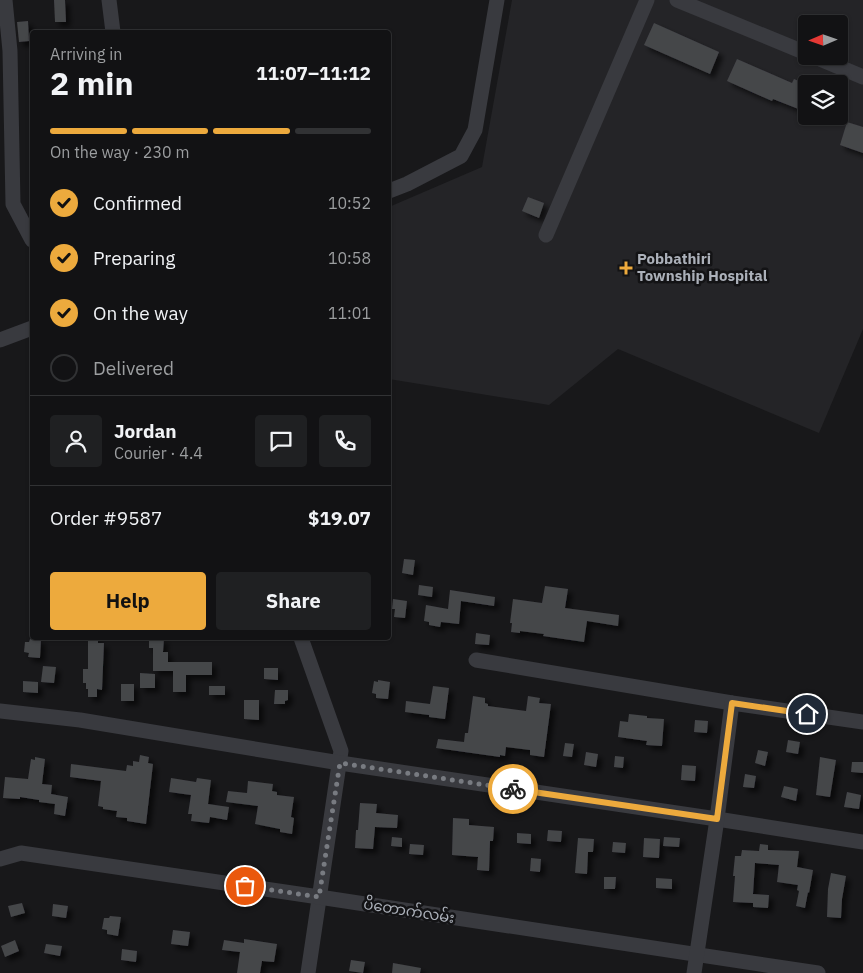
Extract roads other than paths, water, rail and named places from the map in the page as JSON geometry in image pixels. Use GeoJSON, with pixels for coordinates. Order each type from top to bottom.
{"type":"FeatureCollection","features":[{"type":"Feature","properties":{"kind":"street"},"geometry":{"type":"LineString","coordinates":[[5,0],[10,51],[7,206],[30,237]]}},
{"type":"Feature","properties":{"kind":"street"},"geometry":{"type":"LineString","coordinates":[[109,0],[113,30]]}},
{"type":"Feature","properties":{"kind":"street"},"geometry":{"type":"LineString","coordinates":[[391,190],[461,156],[475,130],[497,0]]}},
{"type":"Feature","properties":{"kind":"street"},"geometry":{"type":"LineString","coordinates":[[546,235],[647,0]]}},
{"type":"Feature","properties":{"kind":"street"},"geometry":{"type":"LineString","coordinates":[[677,0],[798,50]]}},
{"type":"Feature","properties":{"kind":"street"},"geometry":{"type":"LineString","coordinates":[[834,65],[863,77]]}},
{"type":"Feature","properties":{"kind":"street"},"geometry":{"type":"LineString","coordinates":[[0,340],[30,329]]}},
{"type":"Feature","properties":{"kind":"street"},"geometry":{"type":"LineString","coordinates":[[302,640],[341,751],[308,973]]}},
{"type":"Feature","properties":{"kind":"street"},"geometry":{"type":"LineString","coordinates":[[476,660],[732,703],[863,722]]}},
{"type":"Feature","properties":{"kind":"street"},"geometry":{"type":"LineString","coordinates":[[694,973],[732,703]]}},
{"type":"Feature","properties":{"kind":"street"},"geometry":{"type":"LineString","coordinates":[[0,711],[80,720],[340,763],[863,842]]}},
{"type":"Feature","properties":{"kind":"street","name":"ပိတောက်လမ်း"},"geometry":{"type":"LineString","coordinates":[[0,859],[21,853],[818,973]]}},
{"type":"Feature","properties":{"kind":"place","name":"Pobbathiri Township Hospital"},"geometry":{"type":"Point","coordinates":[626,268]}}]}
